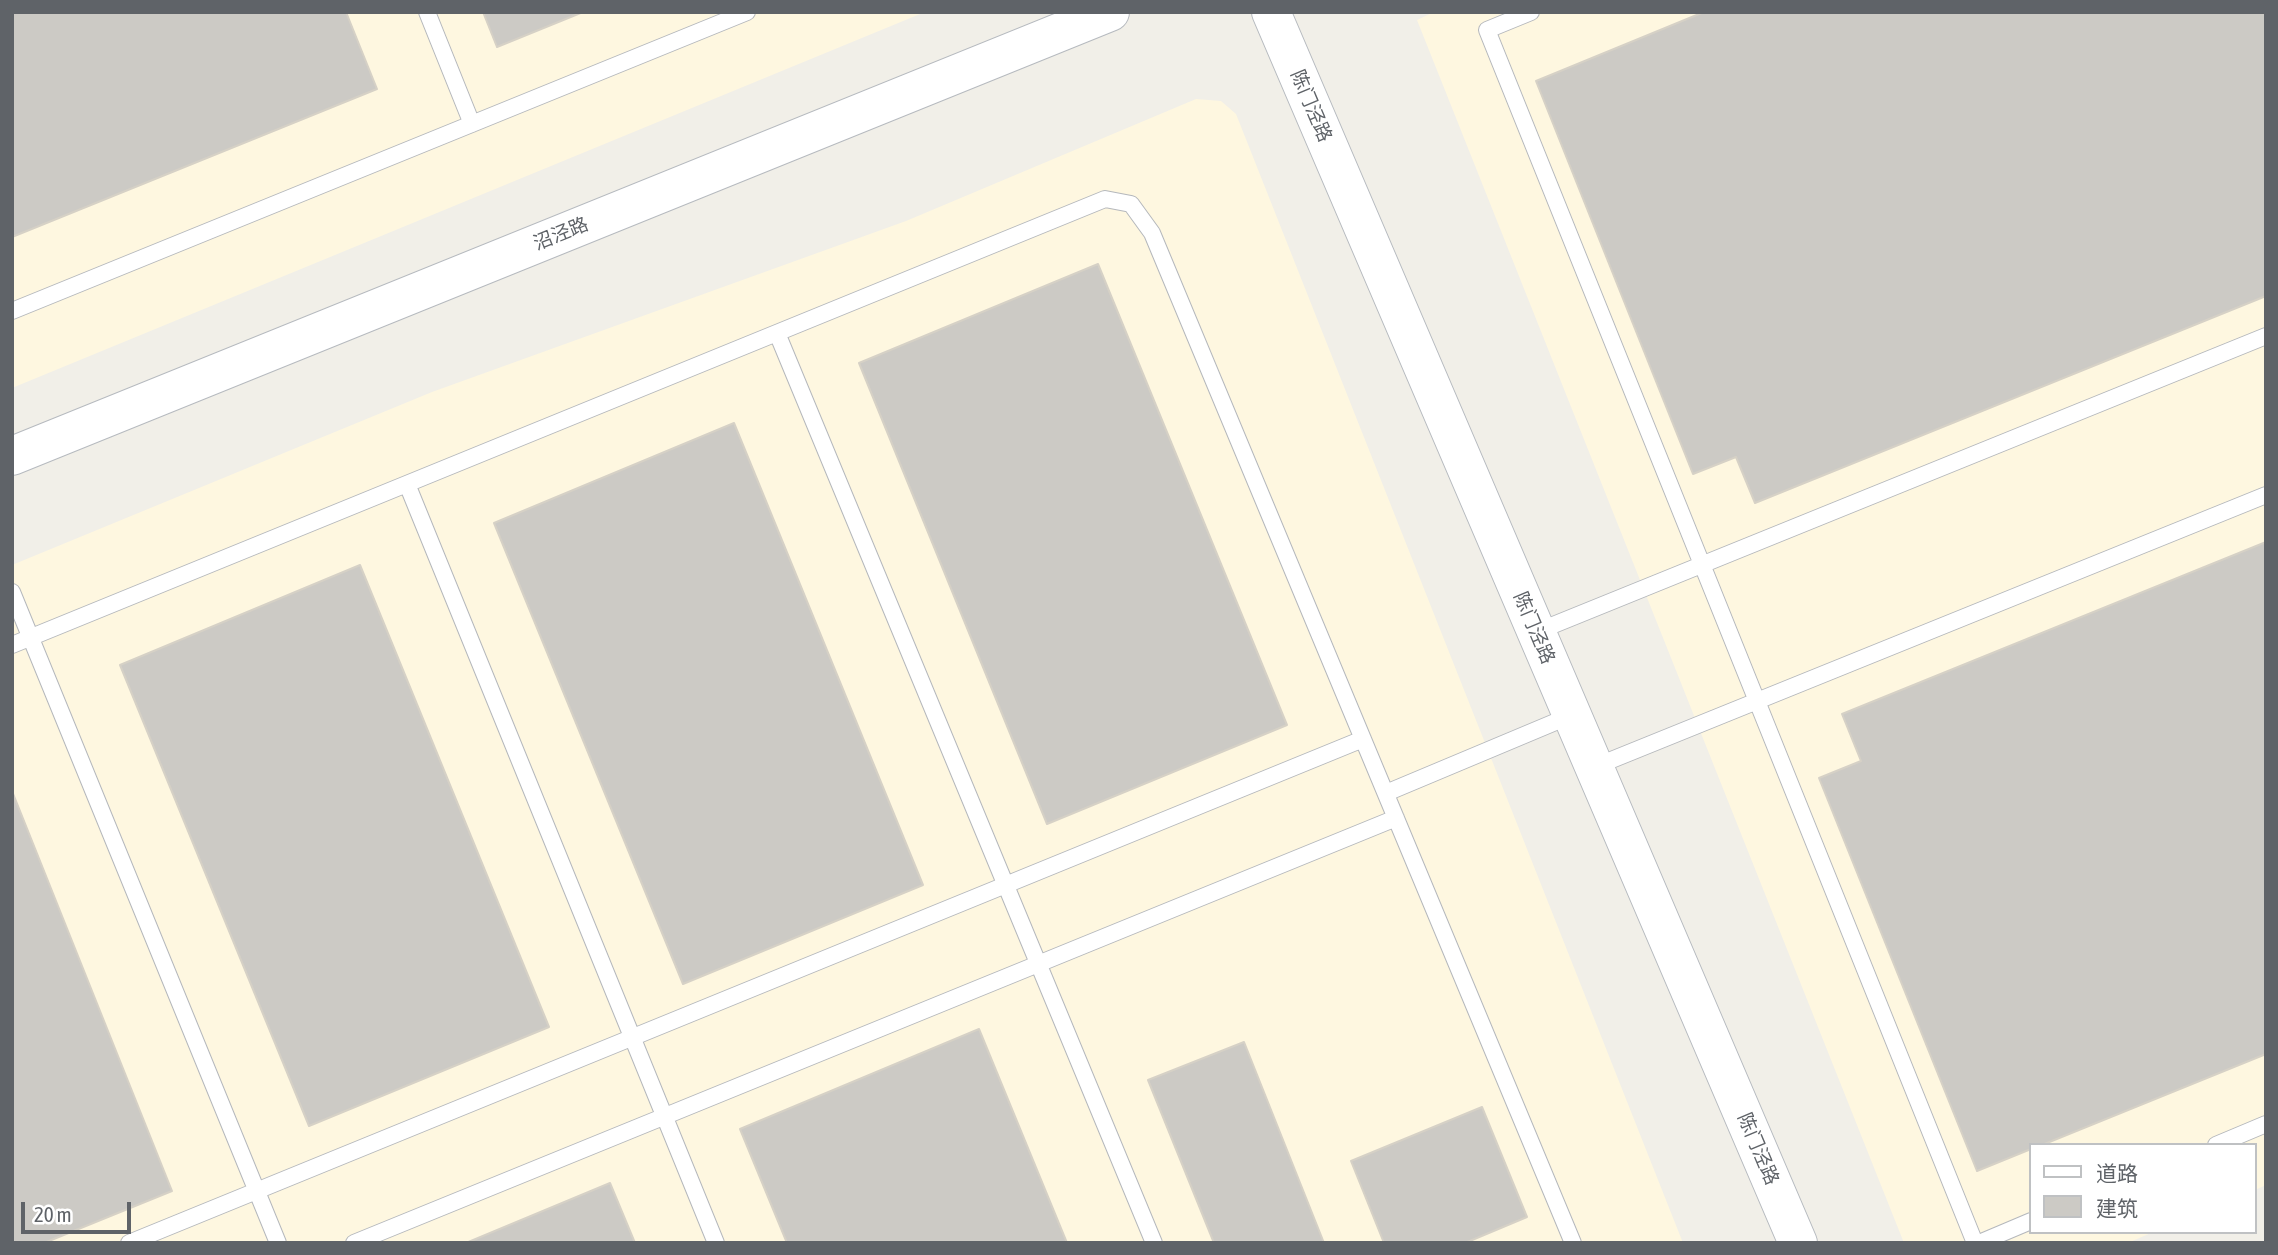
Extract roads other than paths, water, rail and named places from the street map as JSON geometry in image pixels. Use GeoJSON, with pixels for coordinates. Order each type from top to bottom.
{"type":"FeatureCollection","features":[{"type":"Feature","properties":{"kind":"street","name":"沼泾路"},"geometry":{"type":"LineString","coordinates":[[12,456],[1110,12]]}},
{"type":"Feature","properties":{"kind":"street","name":"陈门泾路"},"geometry":{"type":"LineString","coordinates":[[1270,12],[1798,1243]]}},
{"type":"Feature","properties":{"kind":"lane"},"geometry":{"type":"LineString","coordinates":[[427,12],[472,124]]}},
{"type":"Feature","properties":{"kind":"lane"},"geometry":{"type":"LineString","coordinates":[[12,311],[747,12]]}},
{"type":"Feature","properties":{"kind":"lane"},"geometry":{"type":"LineString","coordinates":[[1531,12],[1487,30],[1977,1243],[2030,1221]]}},
{"type":"Feature","properties":{"kind":"lane"},"geometry":{"type":"LineString","coordinates":[[12,645],[1105,199],[1131,205],[1152,233],[1573,1243]]}},
{"type":"Feature","properties":{"kind":"lane"},"geometry":{"type":"LineString","coordinates":[[777,333],[1154,1243]]}},
{"type":"Feature","properties":{"kind":"lane"},"geometry":{"type":"LineString","coordinates":[[1536,632],[2266,336]]}},
{"type":"Feature","properties":{"kind":"lane"},"geometry":{"type":"LineString","coordinates":[[407,484],[716,1243]]}},
{"type":"Feature","properties":{"kind":"lane"},"geometry":{"type":"LineString","coordinates":[[1594,767],[2266,495]]}},
{"type":"Feature","properties":{"kind":"lane"},"geometry":{"type":"LineString","coordinates":[[12,592],[278,1243]]}},
{"type":"Feature","properties":{"kind":"lane"},"geometry":{"type":"LineString","coordinates":[[1386,793],[1572,715]]}},
{"type":"Feature","properties":{"kind":"lane"},"geometry":{"type":"LineString","coordinates":[[129,1243],[1363,739]]}},
{"type":"Feature","properties":{"kind":"lane"},"geometry":{"type":"LineString","coordinates":[[354,1243],[1396,818]]}},
{"type":"Feature","properties":{"kind":"lane"},"geometry":{"type":"LineString","coordinates":[[2221,1143],[2266,1124]]}}]}
